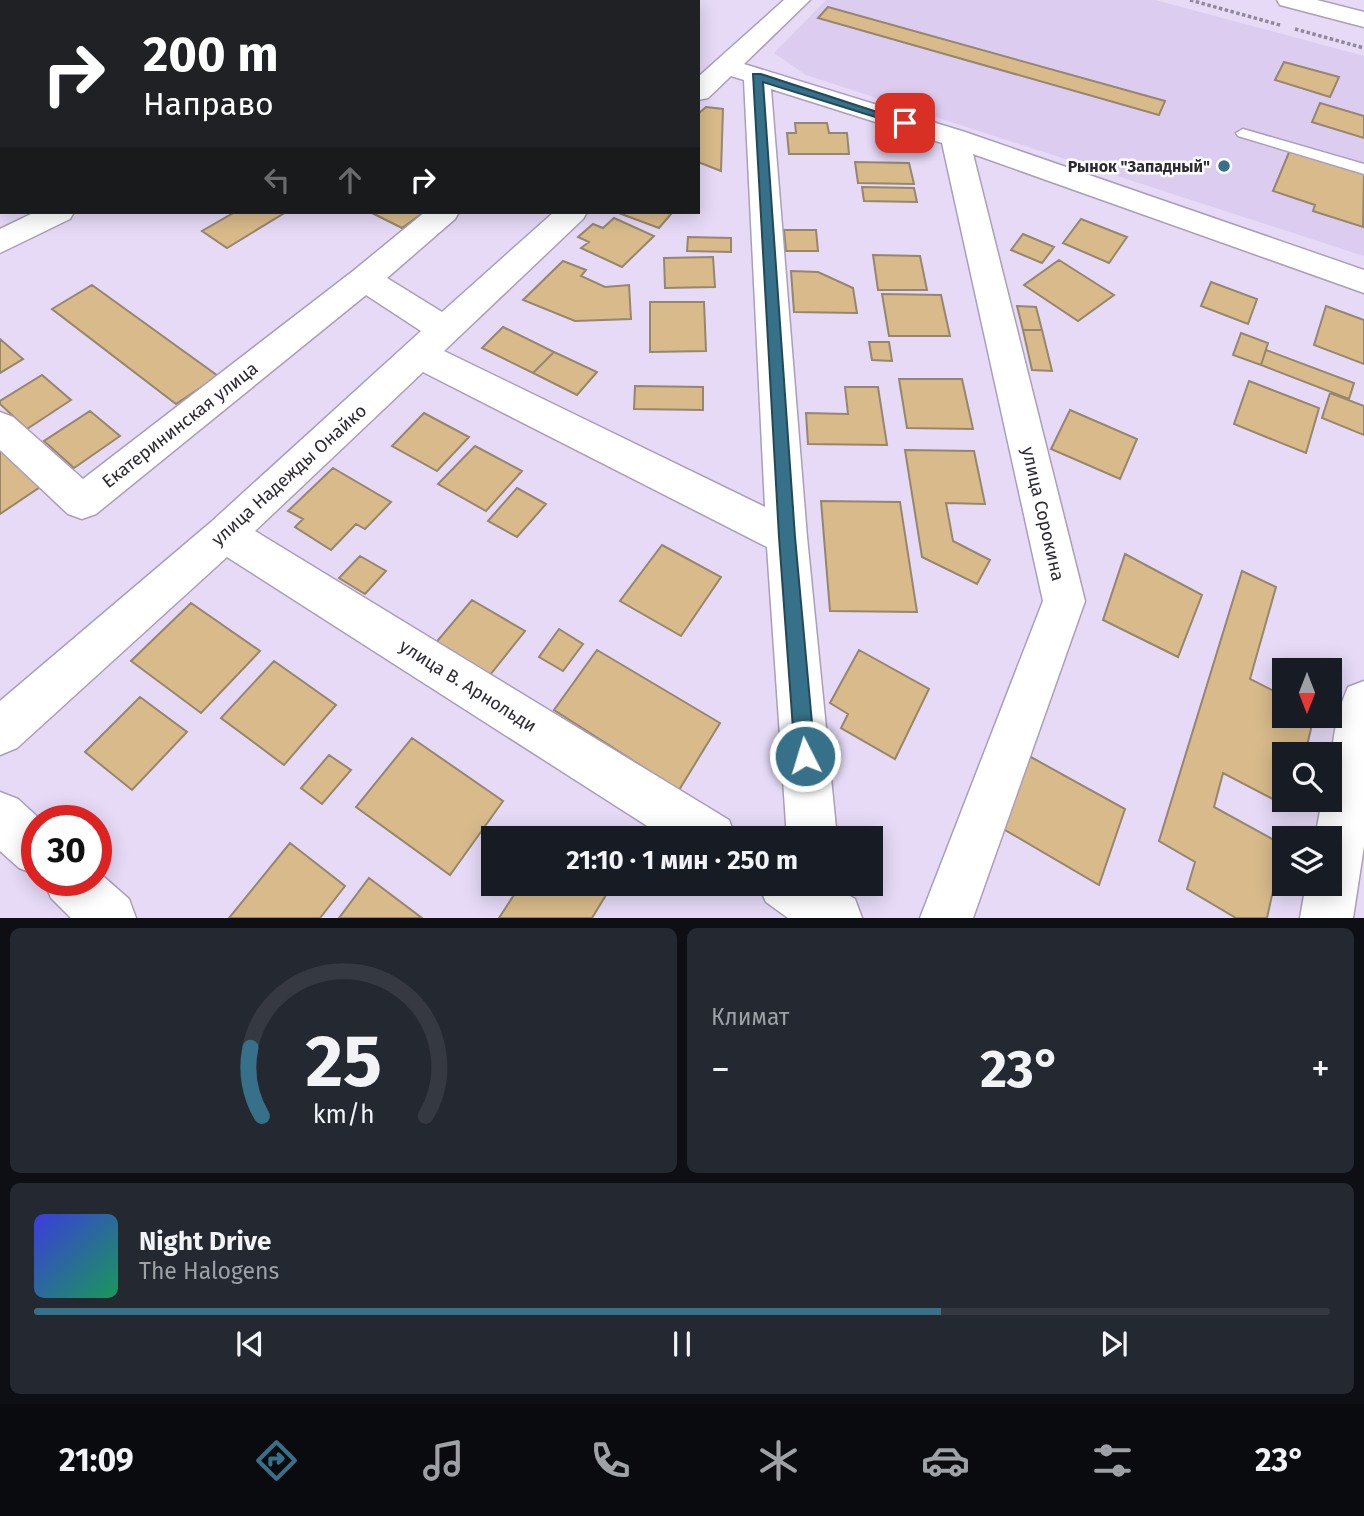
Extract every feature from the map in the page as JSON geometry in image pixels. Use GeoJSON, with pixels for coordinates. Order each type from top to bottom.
{"type":"FeatureCollection","features":[{"type":"Feature","properties":{"kind":"main road"},"geometry":{"type":"LineString","coordinates":[[700,91],[741,71],[798,0]]}},
{"type":"Feature","properties":{"kind":"main road"},"geometry":{"type":"LineString","coordinates":[[1289,0],[1364,20]]}},
{"type":"Feature","properties":{"kind":"main road"},"geometry":{"type":"LineString","coordinates":[[1330,0],[1364,9]]}},
{"type":"Feature","properties":{"kind":"main road"},"geometry":{"type":"LineString","coordinates":[[741,71],[955,138],[1364,282]]}},
{"type":"Feature","properties":{"kind":"main road"},"geometry":{"type":"LineString","coordinates":[[741,71],[787,537],[811,826]]}},
{"type":"Feature","properties":{"kind":"main road","name":"улица Сорокина"},"geometry":{"type":"LineString","coordinates":[[946,918],[1064,601],[955,138]]}},
{"type":"Feature","properties":{"kind":"main road"},"geometry":{"type":"LineString","coordinates":[[0,242],[55,214]]}},
{"type":"Feature","properties":{"kind":"main road"},"geometry":{"type":"LineString","coordinates":[[442,214],[365,279],[433,343],[787,537]]}},
{"type":"Feature","properties":{"kind":"main road","name":"улица Надежды Онайко"},"geometry":{"type":"LineString","coordinates":[[0,732],[225,534],[570,214]]}},
{"type":"Feature","properties":{"kind":"main road","name":"Екатерининская улица"},"geometry":{"type":"LineString","coordinates":[[0,427],[82,502],[365,279]]}},
{"type":"Feature","properties":{"kind":"main road","name":"улица В. Арнольди"},"geometry":{"type":"LineString","coordinates":[[225,534],[692,826]]}},
{"type":"Feature","properties":{"kind":"main road"},"geometry":{"type":"LineString","coordinates":[[1326,918],[1364,703]]}},
{"type":"Feature","properties":{"kind":"main road"},"geometry":{"type":"LineString","coordinates":[[0,817],[21,836]]}},
{"type":"Feature","properties":{"kind":"main road"},"geometry":{"type":"LineString","coordinates":[[86,896],[110,918]]}},
{"type":"Feature","properties":{"kind":"lane"},"geometry":{"type":"LineString","coordinates":[[1243,133],[1364,169]]}},
{"type":"Feature","properties":{"kind":"shaded area","name":"Рынок \"Западный\""},"geometry":{"type":"Polygon","coordinates":[[[826,0],[1155,0],[1364,56],[1364,256],[806,75],[774,53],[826,0]]]}},
{"type":"Feature","properties":{"kind":"building"},"geometry":{"type":"Polygon","coordinates":[[[828,7],[1165,101],[1159,115],[818,18],[828,7]]]}},
{"type":"Feature","properties":{"kind":"building"},"geometry":{"type":"Polygon","coordinates":[[[1284,62],[1339,77],[1330,97],[1275,80],[1284,62]]]}},
{"type":"Feature","properties":{"kind":"building"},"geometry":{"type":"Polygon","coordinates":[[[1320,103],[1364,116],[1364,138],[1312,122],[1320,103]]]}},
{"type":"Feature","properties":{"kind":"building"},"geometry":{"type":"Polygon","coordinates":[[[706,107],[723,109],[721,171],[700,163],[700,112],[706,107]]]}},
{"type":"Feature","properties":{"kind":"building"},"geometry":{"type":"Polygon","coordinates":[[[795,123],[827,123],[829,133],[847,133],[849,154],[789,154],[787,133],[796,133],[795,123]]]}},
{"type":"Feature","properties":{"kind":"building"},"geometry":{"type":"Polygon","coordinates":[[[1290,150],[1364,172],[1363,227],[1313,211],[1315,205],[1273,191],[1290,150]]]}},
{"type":"Feature","properties":{"kind":"building"},"geometry":{"type":"Polygon","coordinates":[[[855,162],[909,163],[914,184],[858,183],[855,162]]]}},
{"type":"Feature","properties":{"kind":"building"},"geometry":{"type":"Polygon","coordinates":[[[862,187],[914,188],[917,202],[864,201],[862,187]]]}},
{"type":"Feature","properties":{"kind":"building"},"geometry":{"type":"Polygon","coordinates":[[[232,214],[283,214],[227,248],[202,231],[232,214]]]}},
{"type":"Feature","properties":{"kind":"building"},"geometry":{"type":"Polygon","coordinates":[[[374,214],[421,214],[402,228],[374,214]]]}},
{"type":"Feature","properties":{"kind":"building"},"geometry":{"type":"Polygon","coordinates":[[[621,214],[671,214],[659,228],[621,214]]]}},
{"type":"Feature","properties":{"kind":"building"},"geometry":{"type":"Polygon","coordinates":[[[614,218],[654,236],[622,267],[581,248],[589,242],[578,237],[593,224],[603,228],[614,218]]]}},
{"type":"Feature","properties":{"kind":"building"},"geometry":{"type":"Polygon","coordinates":[[[1081,219],[1127,237],[1109,263],[1063,243],[1081,219]]]}},
{"type":"Feature","properties":{"kind":"building"},"geometry":{"type":"Polygon","coordinates":[[[784,230],[816,230],[818,251],[786,251],[784,230]]]}},
{"type":"Feature","properties":{"kind":"building"},"geometry":{"type":"Polygon","coordinates":[[[1023,234],[1054,247],[1042,263],[1011,250],[1023,234]]]}},
{"type":"Feature","properties":{"kind":"building"},"geometry":{"type":"Polygon","coordinates":[[[688,237],[731,238],[731,252],[687,251],[688,237]]]}},
{"type":"Feature","properties":{"kind":"building"},"geometry":{"type":"Polygon","coordinates":[[[873,255],[920,256],[927,290],[878,290],[873,255]]]}},
{"type":"Feature","properties":{"kind":"building"},"geometry":{"type":"Polygon","coordinates":[[[713,257],[715,287],[665,288],[664,258],[713,257]]]}},
{"type":"Feature","properties":{"kind":"building"},"geometry":{"type":"Polygon","coordinates":[[[1059,260],[1114,295],[1078,321],[1024,285],[1059,260]]]}},
{"type":"Feature","properties":{"kind":"building"},"geometry":{"type":"Polygon","coordinates":[[[563,261],[586,270],[581,276],[605,287],[629,285],[631,319],[575,321],[523,300],[563,261]]]}},
{"type":"Feature","properties":{"kind":"building"},"geometry":{"type":"Polygon","coordinates":[[[791,271],[818,272],[853,288],[857,313],[794,312],[791,271]]]}},
{"type":"Feature","properties":{"kind":"building"},"geometry":{"type":"Polygon","coordinates":[[[1211,282],[1257,299],[1248,324],[1201,306],[1211,282]]]}},
{"type":"Feature","properties":{"kind":"building"},"geometry":{"type":"Polygon","coordinates":[[[92,285],[218,376],[176,404],[52,309],[92,285]]]}},
{"type":"Feature","properties":{"kind":"building"},"geometry":{"type":"Polygon","coordinates":[[[882,294],[941,295],[950,336],[889,336],[882,294]]]}},
{"type":"Feature","properties":{"kind":"building"},"geometry":{"type":"Polygon","coordinates":[[[650,302],[704,302],[706,351],[650,352],[650,302]]]}},
{"type":"Feature","properties":{"kind":"building"},"geometry":{"type":"Polygon","coordinates":[[[1017,306],[1036,307],[1042,330],[1023,330],[1017,306]]]}},
{"type":"Feature","properties":{"kind":"building"},"geometry":{"type":"Polygon","coordinates":[[[1326,306],[1364,320],[1364,364],[1314,345],[1326,306]]]}},
{"type":"Feature","properties":{"kind":"building"},"geometry":{"type":"Polygon","coordinates":[[[503,327],[554,352],[533,373],[482,348],[503,327]]]}},
{"type":"Feature","properties":{"kind":"building"},"geometry":{"type":"Polygon","coordinates":[[[1023,330],[1042,330],[1052,371],[1032,370],[1023,330]]]}},
{"type":"Feature","properties":{"kind":"building"},"geometry":{"type":"Polygon","coordinates":[[[1241,333],[1268,343],[1261,365],[1233,355],[1241,333]]]}},
{"type":"Feature","properties":{"kind":"building"},"geometry":{"type":"Polygon","coordinates":[[[0,339],[23,359],[0,373],[0,339]]]}},
{"type":"Feature","properties":{"kind":"building"},"geometry":{"type":"Polygon","coordinates":[[[869,342],[889,342],[892,361],[872,360],[869,342]]]}},
{"type":"Feature","properties":{"kind":"building"},"geometry":{"type":"Polygon","coordinates":[[[1266,350],[1354,383],[1349,399],[1261,365],[1266,350]]]}},
{"type":"Feature","properties":{"kind":"building"},"geometry":{"type":"Polygon","coordinates":[[[554,352],[597,372],[577,395],[533,373],[554,352]]]}},
{"type":"Feature","properties":{"kind":"building"},"geometry":{"type":"Polygon","coordinates":[[[42,375],[71,400],[27,429],[0,401],[42,375]]]}},
{"type":"Feature","properties":{"kind":"building"},"geometry":{"type":"Polygon","coordinates":[[[899,379],[962,379],[973,429],[907,428],[899,379]]]}},
{"type":"Feature","properties":{"kind":"building"},"geometry":{"type":"Polygon","coordinates":[[[1249,381],[1319,408],[1306,453],[1234,424],[1249,381]]]}},
{"type":"Feature","properties":{"kind":"building"},"geometry":{"type":"Polygon","coordinates":[[[635,386],[703,387],[703,410],[634,409],[635,386]]]}},
{"type":"Feature","properties":{"kind":"building"},"geometry":{"type":"Polygon","coordinates":[[[845,387],[878,387],[887,445],[808,444],[806,413],[848,414],[845,387]]]}},
{"type":"Feature","properties":{"kind":"building"},"geometry":{"type":"Polygon","coordinates":[[[1330,393],[1364,406],[1364,435],[1322,418],[1330,393]]]}},
{"type":"Feature","properties":{"kind":"building"},"geometry":{"type":"Polygon","coordinates":[[[1070,410],[1137,439],[1120,479],[1051,449],[1070,410]]]}},
{"type":"Feature","properties":{"kind":"building"},"geometry":{"type":"Polygon","coordinates":[[[90,411],[120,436],[74,468],[44,441],[90,411]]]}},
{"type":"Feature","properties":{"kind":"building"},"geometry":{"type":"Polygon","coordinates":[[[424,413],[469,437],[437,471],[392,446],[424,413]]]}},
{"type":"Feature","properties":{"kind":"building"},"geometry":{"type":"Polygon","coordinates":[[[0,445],[43,485],[0,514],[0,445]]]}},
{"type":"Feature","properties":{"kind":"building"},"geometry":{"type":"Polygon","coordinates":[[[475,446],[522,471],[486,511],[438,484],[475,446]]]}},
{"type":"Feature","properties":{"kind":"building"},"geometry":{"type":"Polygon","coordinates":[[[905,450],[974,451],[985,504],[946,503],[953,541],[990,560],[977,584],[922,557],[905,450]]]}},
{"type":"Feature","properties":{"kind":"building"},"geometry":{"type":"Polygon","coordinates":[[[333,468],[391,502],[365,529],[356,524],[331,550],[295,527],[303,519],[288,511],[333,468]]]}},
{"type":"Feature","properties":{"kind":"building"},"geometry":{"type":"Polygon","coordinates":[[[517,488],[546,504],[517,537],[488,521],[517,488]]]}},
{"type":"Feature","properties":{"kind":"building"},"geometry":{"type":"Polygon","coordinates":[[[821,501],[900,502],[917,612],[830,611],[821,501]]]}},
{"type":"Feature","properties":{"kind":"building"},"geometry":{"type":"Polygon","coordinates":[[[662,545],[721,577],[681,636],[620,601],[662,545]]]}},
{"type":"Feature","properties":{"kind":"building"},"geometry":{"type":"Polygon","coordinates":[[[1125,554],[1202,595],[1178,657],[1103,620],[1125,554]]]}},
{"type":"Feature","properties":{"kind":"building"},"geometry":{"type":"Polygon","coordinates":[[[360,556],[386,571],[365,594],[339,578],[360,556]]]}},
{"type":"Feature","properties":{"kind":"building"},"geometry":{"type":"Polygon","coordinates":[[[1242,571],[1276,587],[1250,679],[1272,690],[1272,728],[1311,728],[1308,742],[1272,742],[1272,799],[1223,773],[1214,807],[1272,839],[1272,895],[1267,918],[1236,918],[1187,889],[1195,862],[1159,841],[1242,571]]]}},
{"type":"Feature","properties":{"kind":"building"},"geometry":{"type":"Polygon","coordinates":[[[472,600],[525,631],[486,680],[433,646],[472,600]]]}},
{"type":"Feature","properties":{"kind":"building"},"geometry":{"type":"Polygon","coordinates":[[[191,603],[260,651],[201,713],[131,661],[191,603]]]}},
{"type":"Feature","properties":{"kind":"building"},"geometry":{"type":"Polygon","coordinates":[[[559,629],[583,644],[563,671],[539,657],[559,629]]]}},
{"type":"Feature","properties":{"kind":"building"},"geometry":{"type":"Polygon","coordinates":[[[597,650],[720,723],[679,790],[554,710],[597,650]]]}},
{"type":"Feature","properties":{"kind":"building"},"geometry":{"type":"Polygon","coordinates":[[[859,650],[929,689],[895,759],[841,728],[848,714],[830,703],[859,650]]]}},
{"type":"Feature","properties":{"kind":"building"},"geometry":{"type":"Polygon","coordinates":[[[274,661],[336,705],[284,765],[221,718],[274,661]]]}},
{"type":"Feature","properties":{"kind":"building"},"geometry":{"type":"Polygon","coordinates":[[[140,697],[187,732],[132,790],[85,752],[140,697]]]}},
{"type":"Feature","properties":{"kind":"building"},"geometry":{"type":"Polygon","coordinates":[[[412,738],[503,801],[485,826],[481,826],[481,832],[450,875],[356,807],[412,738]]]}},
{"type":"Feature","properties":{"kind":"building"},"geometry":{"type":"Polygon","coordinates":[[[329,755],[351,770],[322,804],[301,788],[329,755]]]}},
{"type":"Feature","properties":{"kind":"building"},"geometry":{"type":"Polygon","coordinates":[[[1029,756],[1125,809],[1099,885],[1000,827],[1029,756]]]}},
{"type":"Feature","properties":{"kind":"building"},"geometry":{"type":"Polygon","coordinates":[[[290,843],[345,886],[320,918],[229,918],[290,843]]]}},
{"type":"Feature","properties":{"kind":"building"},"geometry":{"type":"Polygon","coordinates":[[[369,878],[422,918],[339,918],[369,878]]]}},
{"type":"Feature","properties":{"kind":"building"},"geometry":{"type":"Polygon","coordinates":[[[513,896],[605,896],[592,918],[499,918],[513,896]]]}},
{"type":"Feature","properties":{"kind":"place","name":"Рынок \"Западный\""},"geometry":{"type":"Point","coordinates":[1224,166]}},
{"type":"Feature","properties":{"kind":"route"},"geometry":{"type":"LineString","coordinates":[[805,756],[787,537],[757,76],[905,123]]}}]}
